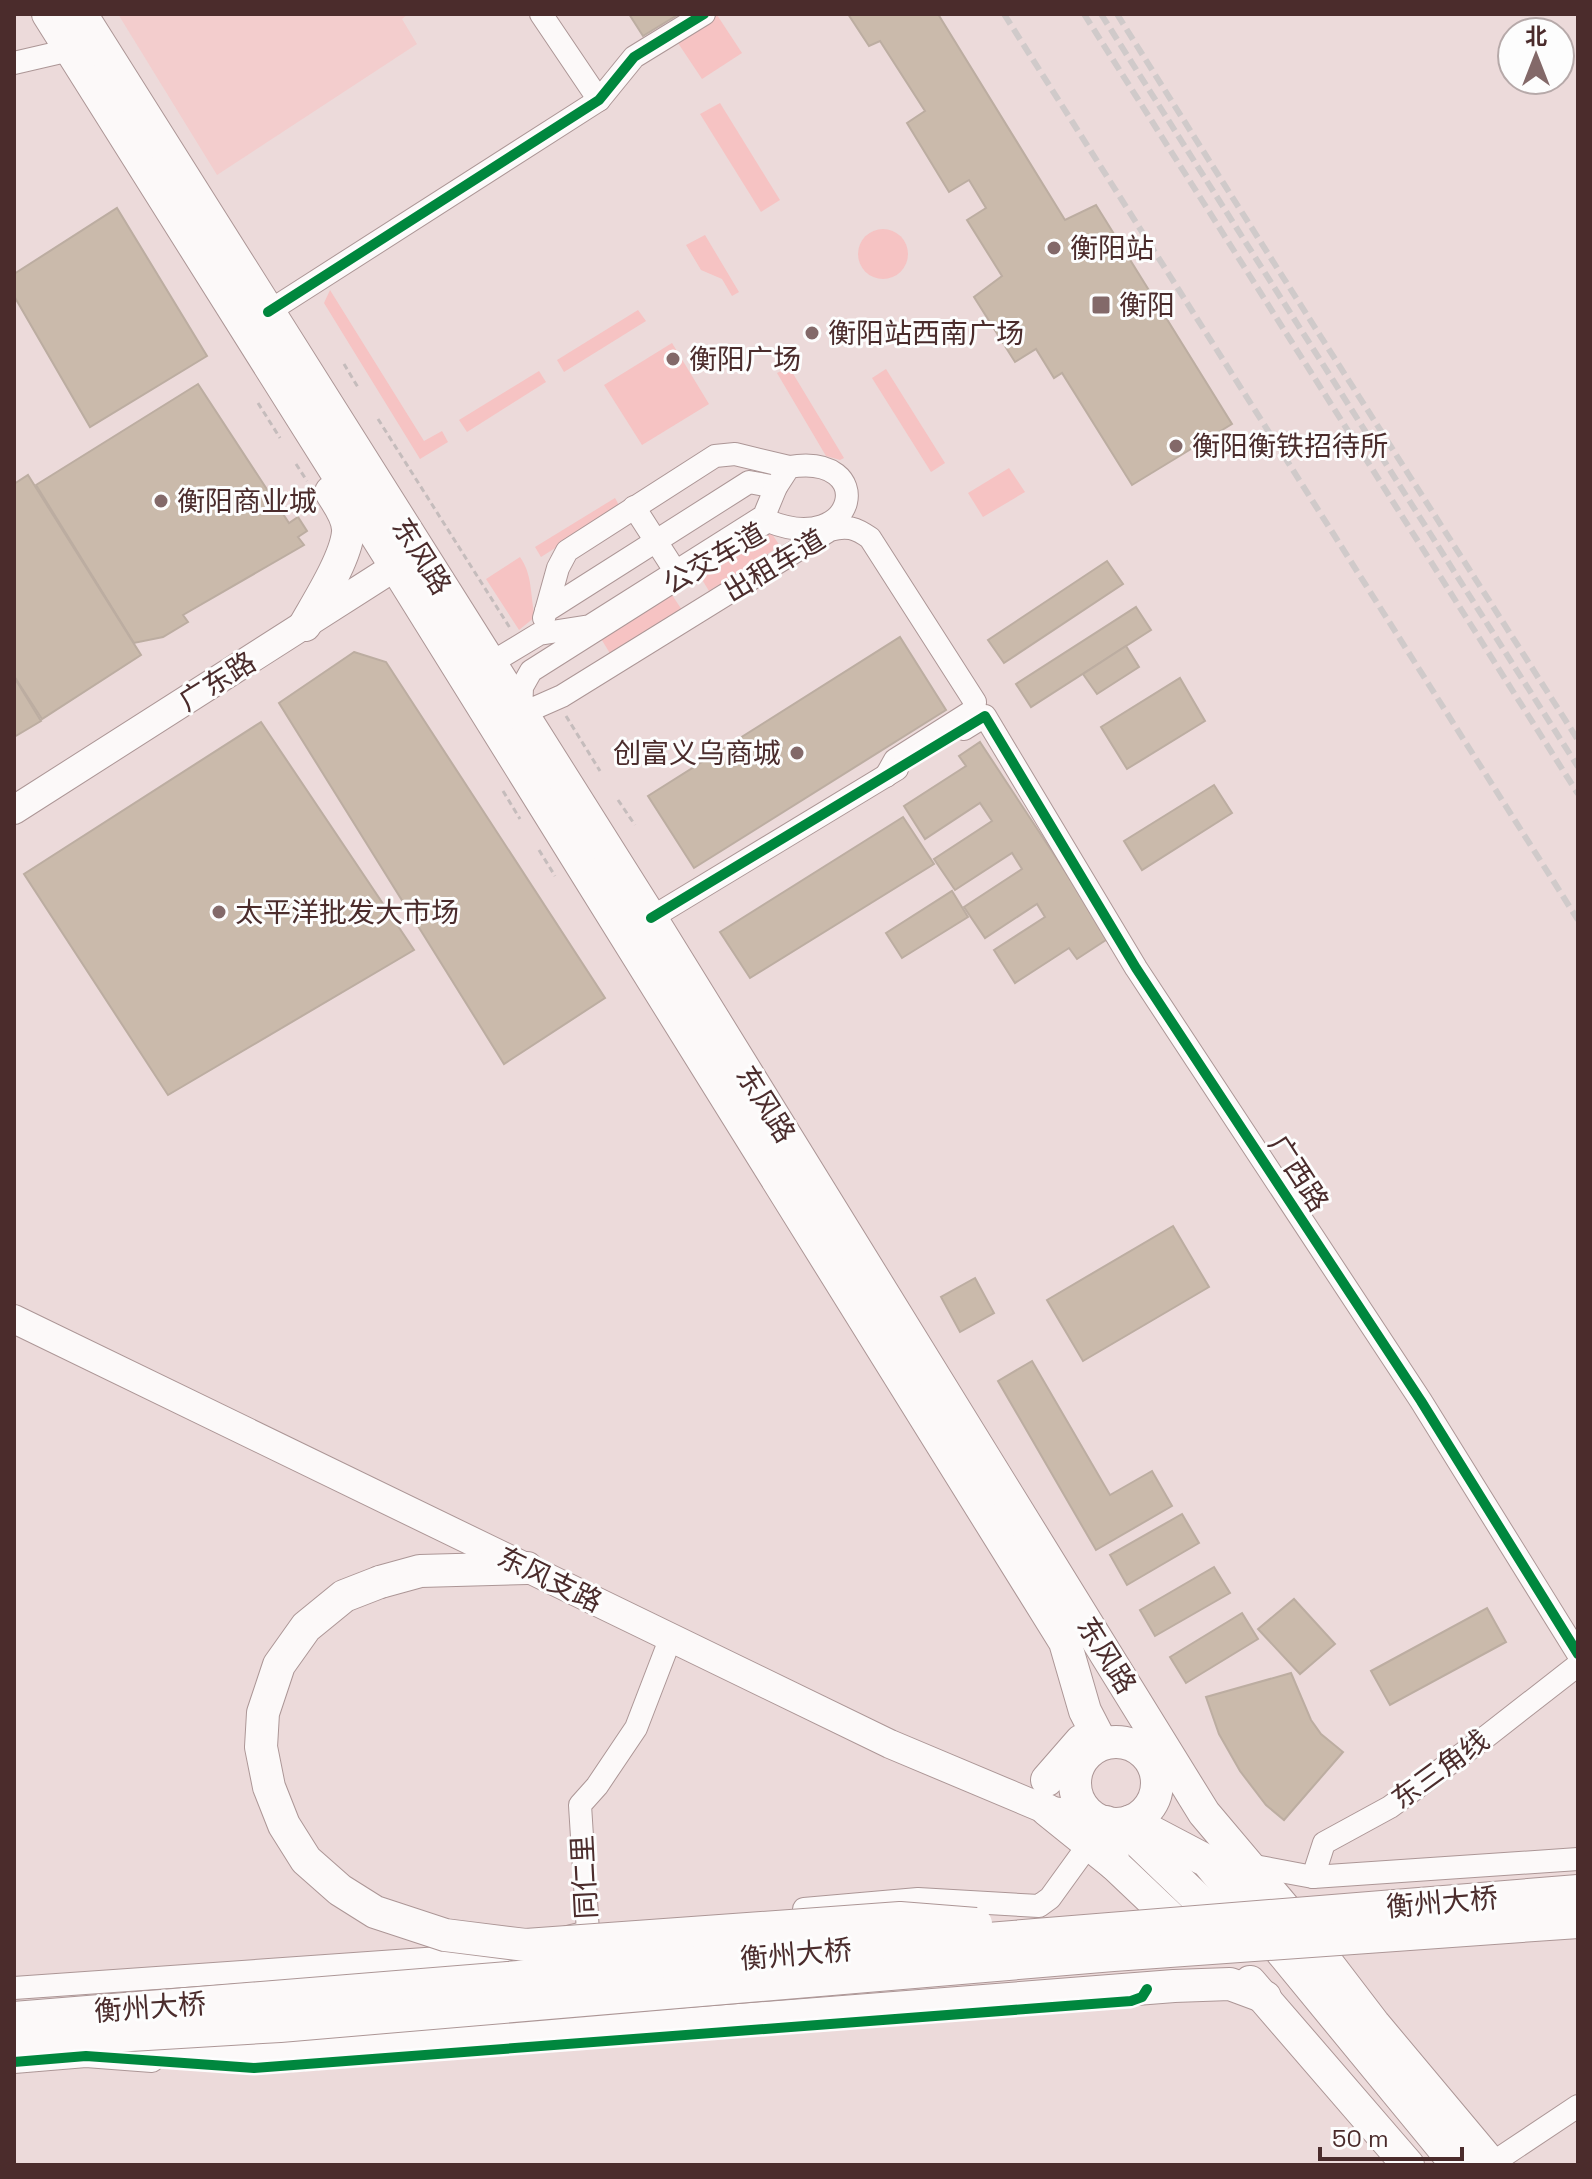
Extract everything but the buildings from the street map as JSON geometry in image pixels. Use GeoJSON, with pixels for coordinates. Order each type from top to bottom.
{"type":"FeatureCollection","features":[{"type":"Feature","properties":{"kind":"highway","name":"东风路"},"geometry":{"type":"LineString","coordinates":[[48,14],[255,317],[408,559],[1065,1642],[1085,1711],[1092,1752]]}},
{"type":"Feature","properties":{"kind":"highway","name":"东风路"},"geometry":{"type":"LineString","coordinates":[[81,14],[255,317]]}},
{"type":"Feature","properties":{"kind":"highway"},"geometry":{"type":"LineString","coordinates":[[255,317],[292,423],[344,514],[348,533],[332,577],[305,625]]}},
{"type":"Feature","properties":{"kind":"highway","name":"东风路"},"geometry":{"type":"LineString","coordinates":[[408,559],[491,663],[1204,1813],[1249,1865],[1374,2024],[1492,2164]]}},
{"type":"Feature","properties":{"kind":"highway"},"geometry":{"type":"LineString","coordinates":[[527,1568],[420,1571],[344,1596],[306,1627],[279,1665],[263,1713],[261,1747],[269,1787],[284,1825],[306,1860],[340,1890],[375,1912],[445,1935],[526,1945],[900,1918],[1074,1931]]}},
{"type":"Feature","properties":{"kind":"highway"},"geometry":{"type":"LineString","coordinates":[[1085,1711],[1084,1737],[1047,1795],[1108,1825],[1207,1861],[1457,2165]]}},
{"type":"Feature","properties":{"kind":"highway"},"geometry":{"type":"LineString","coordinates":[[1108,1825],[1151,1804],[1156,1791],[1152,1727]]}},
{"type":"Feature","properties":{"kind":"highway"},"geometry":{"type":"LineString","coordinates":[[1204,1813],[1154,1768],[1143,1752],[1124,1743],[1092,1752],[1075,1785],[1078,1798],[1290,1984],[1431,2165]]}},
{"type":"Feature","properties":{"kind":"highway"},"geometry":{"type":"LineString","coordinates":[[1108,1825],[1114,1864],[1194,1940],[1246,1978],[1265,1997],[1408,2165]]}},
{"type":"Feature","properties":{"kind":"highway","name":"衡州大桥"},"geometry":{"type":"LineString","coordinates":[[14,2018],[1578,1891]]}},
{"type":"Feature","properties":{"kind":"highway","name":"衡州大桥"},"geometry":{"type":"LineString","coordinates":[[14,2042],[280,2026],[1113,1955],[1578,1922]]}},
{"type":"Feature","properties":{"kind":"highway"},"geometry":{"type":"LineString","coordinates":[[63,2038],[214,2053],[279,2056],[1230,1984],[1265,1997]]}},
{"type":"Feature","properties":{"kind":"main road","name":"广东路"},"geometry":{"type":"LineString","coordinates":[[14,810],[408,559]]}},
{"type":"Feature","properties":{"kind":"main road","name":"东风支路"},"geometry":{"type":"LineString","coordinates":[[14,1305],[892,1735],[1047,1795]]}},
{"type":"Feature","properties":{"kind":"main road","name":"东风支路"},"geometry":{"type":"LineString","coordinates":[[14,1319],[890,1744],[1047,1795]]}},
{"type":"Feature","properties":{"kind":"main road"},"geometry":{"type":"LineString","coordinates":[[1047,1795],[1092,1752]]}},
{"type":"Feature","properties":{"kind":"street"},"geometry":{"type":"LineString","coordinates":[[541,14],[599,100]]}},
{"type":"Feature","properties":{"kind":"street"},"geometry":{"type":"LineString","coordinates":[[255,317],[599,100],[634,57],[704,14]]}},
{"type":"Feature","properties":{"kind":"street"},"geometry":{"type":"LineString","coordinates":[[14,63],[70,50]]}},
{"type":"Feature","properties":{"kind":"street"},"geometry":{"type":"LineString","coordinates":[[530,639],[546,611],[558,568],[567,551],[715,456],[735,454],[789,467]]}},
{"type":"Feature","properties":{"kind":"street","name":"公交车道"},"geometry":{"type":"LineString","coordinates":[[521,714],[522,687],[531,671],[764,516],[776,487],[789,467],[821,466],[840,476],[847,498],[840,515],[825,526],[803,530],[768,521],[677,574]]}},
{"type":"Feature","properties":{"kind":"street"},"geometry":{"type":"LineString","coordinates":[[546,611],[749,482],[776,487]]}},
{"type":"Feature","properties":{"kind":"street"},"geometry":{"type":"LineString","coordinates":[[491,663],[530,639],[590,626],[677,574],[634,507]]}},
{"type":"Feature","properties":{"kind":"street","name":"出租车道"},"geometry":{"type":"LineString","coordinates":[[521,714],[596,675],[616,671],[832,539],[855,538],[866,546],[969,705],[976,711]]}},
{"type":"Feature","properties":{"kind":"street"},"geometry":{"type":"LineString","coordinates":[[651,918],[886,776],[976,711]]}},
{"type":"Feature","properties":{"kind":"street","name":"广西路"},"geometry":{"type":"LineString","coordinates":[[976,711],[1136,968],[1421,1401],[1578,1654]]}},
{"type":"Feature","properties":{"kind":"street","name":"同仁里"},"geometry":{"type":"LineString","coordinates":[[14,1988],[482,1955],[588,1932],[580,1805],[597,1786],[636,1728],[671,1637]]}},
{"type":"Feature","properties":{"kind":"street","name":"东三角线"},"geometry":{"type":"LineString","coordinates":[[1324,1877],[1324,1843],[1390,1807],[1578,1665]]}},
{"type":"Feature","properties":{"kind":"street"},"geometry":{"type":"LineString","coordinates":[[588,1932],[618,1926],[918,1899],[1039,1906],[1050,1898],[1108,1825]]}},
{"type":"Feature","properties":{"kind":"street"},"geometry":{"type":"LineString","coordinates":[[1249,1865],[1324,1877],[1578,1859]]}},
{"type":"Feature","properties":{"kind":"street"},"geometry":{"type":"LineString","coordinates":[[14,2062],[86,2056],[254,2068],[1131,2001],[1142,1997],[1147,1989]]}},
{"type":"Feature","properties":{"kind":"street"},"geometry":{"type":"LineString","coordinates":[[1492,2164],[1578,2106]]}},
{"type":"Feature","properties":{"kind":"path"},"geometry":{"type":"LineString","coordinates":[[344,364],[359,389]]}},
{"type":"Feature","properties":{"kind":"path"},"geometry":{"type":"LineString","coordinates":[[258,403],[280,438]]}},
{"type":"Feature","properties":{"kind":"path"},"geometry":{"type":"LineString","coordinates":[[378,419],[530,639]]}},
{"type":"Feature","properties":{"kind":"path"},"geometry":{"type":"LineString","coordinates":[[296,464],[313,490]]}},
{"type":"Feature","properties":{"kind":"path"},"geometry":{"type":"LineString","coordinates":[[555,699],[600,771]]}},
{"type":"Feature","properties":{"kind":"path"},"geometry":{"type":"LineString","coordinates":[[503,791],[520,819]]}},
{"type":"Feature","properties":{"kind":"path"},"geometry":{"type":"LineString","coordinates":[[618,800],[635,825]]}},
{"type":"Feature","properties":{"kind":"path"},"geometry":{"type":"LineString","coordinates":[[539,850],[555,876]]}},
{"type":"Feature","properties":{"kind":"shaded area"},"geometry":{"type":"Polygon","coordinates":[[[118,14],[408,14],[402,19],[417,44],[217,175],[118,14]]]}},
{"type":"Feature","properties":{"kind":"shaded area"},"geometry":{"type":"Polygon","coordinates":[[[717,15],[742,53],[702,79],[676,40],[717,15]]]}},
{"type":"Feature","properties":{"kind":"shaded area"},"geometry":{"type":"Polygon","coordinates":[[[720,103],[780,200],[761,212],[700,114],[720,103]]]}},
{"type":"Feature","properties":{"kind":"shaded area"},"geometry":{"type":"Polygon","coordinates":[[[883,229],[901,236],[908,254],[901,272],[883,279],[865,272],[858,254],[865,236],[883,229]]]}},
{"type":"Feature","properties":{"kind":"shaded area"},"geometry":{"type":"Polygon","coordinates":[[[705,235],[739,292],[732,296],[722,279],[701,270],[686,245],[705,235]]]}},
{"type":"Feature","properties":{"kind":"shaded area"},"geometry":{"type":"Polygon","coordinates":[[[330,290],[424,441],[442,431],[448,442],[420,459],[324,303],[330,290]]]}},
{"type":"Feature","properties":{"kind":"shaded area"},"geometry":{"type":"Polygon","coordinates":[[[638,310],[646,321],[564,372],[557,360],[638,310]]]}},
{"type":"Feature","properties":{"kind":"shaded area"},"geometry":{"type":"Polygon","coordinates":[[[672,343],[709,404],[642,445],[604,385],[672,343]]]}},
{"type":"Feature","properties":{"kind":"shaded area"},"geometry":{"type":"Polygon","coordinates":[[[789,367],[844,458],[840,460],[826,456],[777,373],[789,367]]]}},
{"type":"Feature","properties":{"kind":"shaded area"},"geometry":{"type":"Polygon","coordinates":[[[886,369],[945,463],[931,472],[872,378],[886,369]]]}},
{"type":"Feature","properties":{"kind":"shaded area"},"geometry":{"type":"Polygon","coordinates":[[[539,371],[546,382],[467,432],[459,420],[539,371]]]}},
{"type":"Feature","properties":{"kind":"shaded area"},"geometry":{"type":"Polygon","coordinates":[[[1009,468],[1025,492],[983,517],[968,493],[1009,468]]]}},
{"type":"Feature","properties":{"kind":"shaded area"},"geometry":{"type":"Polygon","coordinates":[[[615,498],[620,507],[541,557],[535,547],[615,498]]]}},
{"type":"Feature","properties":{"kind":"shaded area"},"geometry":{"type":"Polygon","coordinates":[[[768,528],[780,546],[709,591],[698,573],[768,528]]]}},
{"type":"Feature","properties":{"kind":"shaded area"},"geometry":{"type":"Polygon","coordinates":[[[520,557],[529,578],[535,617],[519,630],[486,579],[520,557]]]}},
{"type":"Feature","properties":{"kind":"shaded area"},"geometry":{"type":"Polygon","coordinates":[[[670,592],[682,610],[611,655],[600,637],[670,592]]]}},
{"type":"Feature","properties":{"kind":"railway"},"geometry":{"type":"LineString","coordinates":[[1004,14],[1578,920]]}},
{"type":"Feature","properties":{"kind":"railway"},"geometry":{"type":"LineString","coordinates":[[1084,14],[1578,794]]}},
{"type":"Feature","properties":{"kind":"railway"},"geometry":{"type":"LineString","coordinates":[[1101,14],[1578,767]]}},
{"type":"Feature","properties":{"kind":"railway"},"geometry":{"type":"LineString","coordinates":[[1117,14],[1578,740]]}},
{"type":"Feature","properties":{"kind":"cycle path"},"geometry":{"type":"LineString","coordinates":[[268,312],[599,100],[634,57],[704,14]]}},
{"type":"Feature","properties":{"kind":"cycle path"},"geometry":{"type":"LineString","coordinates":[[651,918],[985,716],[1136,968],[1421,1401],[1578,1654]]}},
{"type":"Feature","properties":{"kind":"cycle path"},"geometry":{"type":"LineString","coordinates":[[14,2062],[86,2056],[254,2068],[1131,2001],[1142,1997],[1147,1989]]}},
{"type":"Feature","properties":{"kind":"place","name":"衡阳站"},"geometry":{"type":"Point","coordinates":[1054,248]}},
{"type":"Feature","properties":{"kind":"place","name":"衡阳"},"geometry":{"type":"Point","coordinates":[1101,305]}},
{"type":"Feature","properties":{"kind":"place","name":"衡阳站西南广场"},"geometry":{"type":"Point","coordinates":[812,333]}},
{"type":"Feature","properties":{"kind":"place","name":"衡阳广场"},"geometry":{"type":"Point","coordinates":[673,359]}},
{"type":"Feature","properties":{"kind":"place","name":"衡阳衡铁招待所"},"geometry":{"type":"Point","coordinates":[1176,446]}},
{"type":"Feature","properties":{"kind":"place","name":"衡阳商业城"},"geometry":{"type":"Point","coordinates":[161,501]}},
{"type":"Feature","properties":{"kind":"place","name":"创富义乌商城"},"geometry":{"type":"Point","coordinates":[797,753]}},
{"type":"Feature","properties":{"kind":"place","name":"太平洋批发大市场"},"geometry":{"type":"Point","coordinates":[219,912]}}]}
